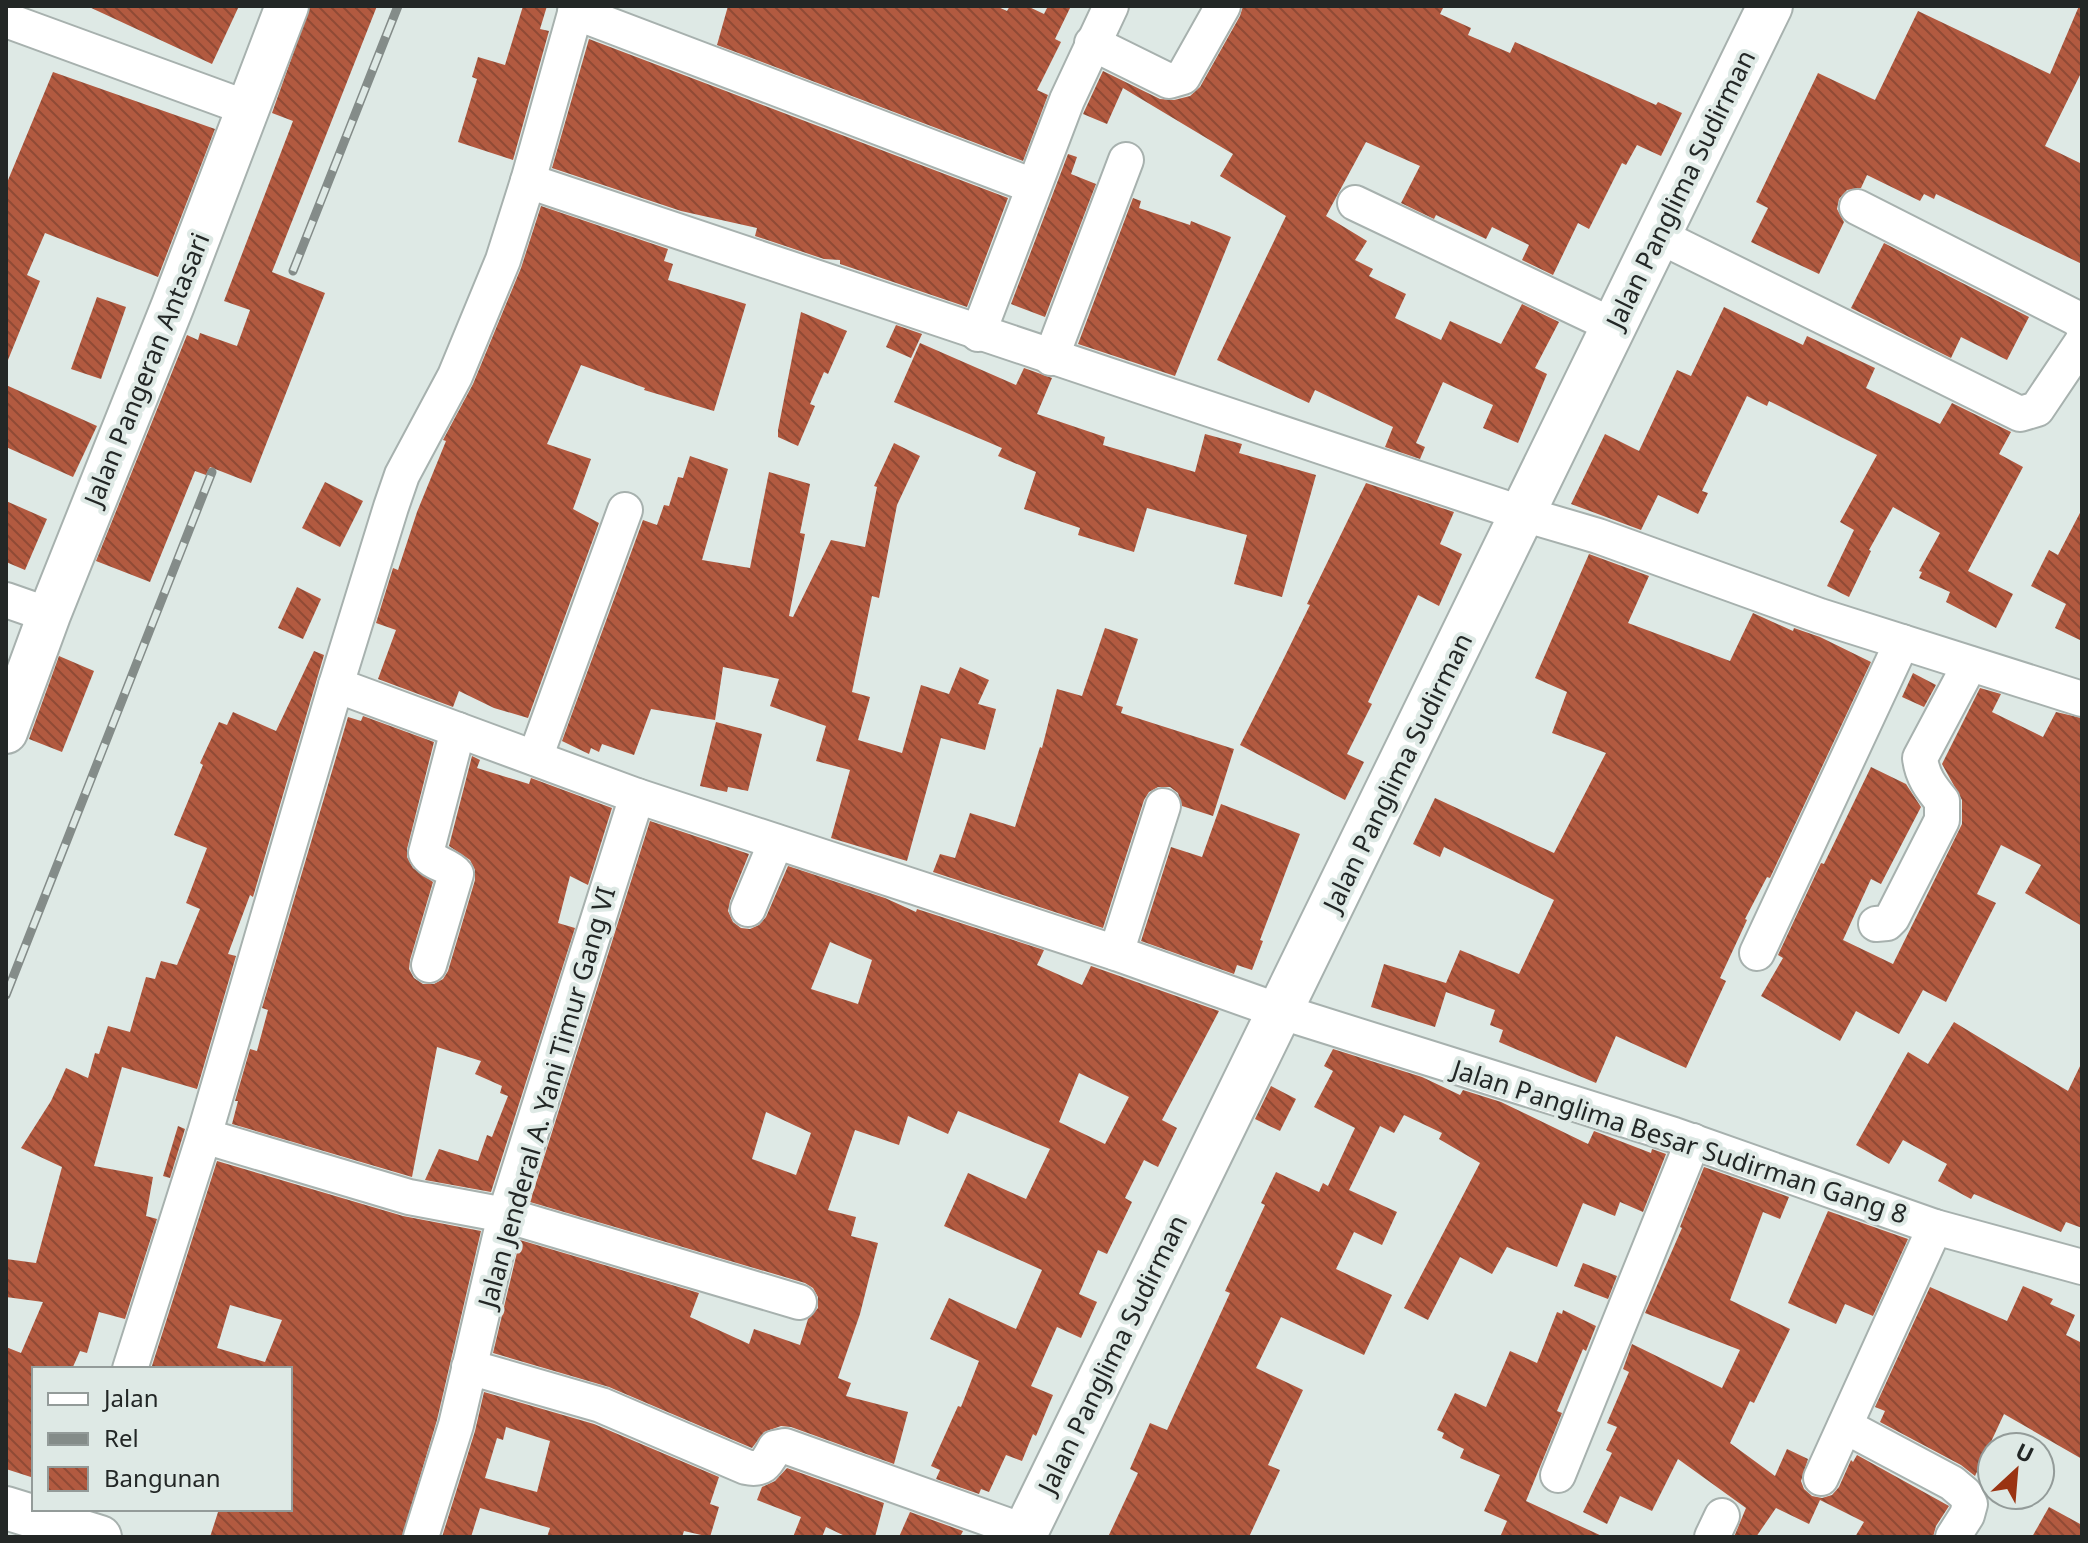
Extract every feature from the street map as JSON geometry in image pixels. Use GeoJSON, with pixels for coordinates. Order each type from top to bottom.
{"type":"FeatureCollection","features":[{"type":"Feature","properties":{"kind":"highway","name":"Jalan Panglima Sudirman"},"geometry":{"type":"LineString","coordinates":[[1024,1535],[1770,6]]}},
{"type":"Feature","properties":{"kind":"main road","name":"Jalan Pangeran Antasari"},"geometry":{"type":"LineString","coordinates":[[6,732],[287,6]]}},
{"type":"Feature","properties":{"kind":"main road"},"geometry":{"type":"LineString","coordinates":[[6,1508],[89,1525]]}},
{"type":"Feature","properties":{"kind":"street"},"geometry":{"type":"LineString","coordinates":[[978,334],[1033,186],[1092,43],[1111,6]]}},
{"type":"Feature","properties":{"kind":"street"},"geometry":{"type":"LineString","coordinates":[[1092,43],[1169,81],[1178,80],[1183,77],[1223,6]]}},
{"type":"Feature","properties":{"kind":"street"},"geometry":{"type":"LineString","coordinates":[[131,1367],[204,1136],[336,685],[402,475],[455,376],[503,260],[576,9],[1033,186]]}},
{"type":"Feature","properties":{"kind":"street"},"geometry":{"type":"LineString","coordinates":[[6,20],[247,108]]}},
{"type":"Feature","properties":{"kind":"street"},"geometry":{"type":"LineString","coordinates":[[1051,358],[1126,160]]}},
{"type":"Feature","properties":{"kind":"street"},"geometry":{"type":"LineString","coordinates":[[528,181],[978,334],[1598,536],[1820,616],[2082,699]]}},
{"type":"Feature","properties":{"kind":"street"},"geometry":{"type":"LineString","coordinates":[[1355,203],[1614,326]]}},
{"type":"Feature","properties":{"kind":"street"},"geometry":{"type":"LineString","coordinates":[[1857,207],[2078,319],[2082,325]]}},
{"type":"Feature","properties":{"kind":"street"},"geometry":{"type":"LineString","coordinates":[[1657,235],[2020,414],[2037,409],[2082,342]]}},
{"type":"Feature","properties":{"kind":"street"},"geometry":{"type":"LineString","coordinates":[[535,758],[625,510]]}},
{"type":"Feature","properties":{"kind":"street"},"geometry":{"type":"LineString","coordinates":[[6,600],[49,615]]}},
{"type":"Feature","properties":{"kind":"street"},"geometry":{"type":"LineString","coordinates":[[1757,953],[1902,642]]}},
{"type":"Feature","properties":{"kind":"street"},"geometry":{"type":"LineString","coordinates":[[1876,924],[1887,923],[1892,918],[1942,820],[1942,801],[1928,783],[1920,758],[1970,664]]}},
{"type":"Feature","properties":{"kind":"street","name":"Jalan Panglima Besar Sudirman Gang 8"},"geometry":{"type":"LineString","coordinates":[[336,685],[637,796],[1116,953],[1279,1011],[1693,1141],[1935,1227],[2082,1267]]}},
{"type":"Feature","properties":{"kind":"street"},"geometry":{"type":"LineString","coordinates":[[429,965],[456,874],[446,865],[430,859],[426,853],[458,730]]}},
{"type":"Feature","properties":{"kind":"street","name":"Jalan Jenderal A. Yani Timur Gang VI"},"geometry":{"type":"LineString","coordinates":[[421,1537],[456,1425],[505,1215],[637,796]]}},
{"type":"Feature","properties":{"kind":"street"},"geometry":{"type":"LineString","coordinates":[[1116,953],[1163,806]]}},
{"type":"Feature","properties":{"kind":"street"},"geometry":{"type":"LineString","coordinates":[[748,909],[776,842]]}},
{"type":"Feature","properties":{"kind":"street"},"geometry":{"type":"LineString","coordinates":[[204,1136],[409,1197],[505,1215],[799,1302]]}},
{"type":"Feature","properties":{"kind":"street"},"geometry":{"type":"LineString","coordinates":[[1558,1475],[1693,1141]]}},
{"type":"Feature","properties":{"kind":"street"},"geometry":{"type":"LineString","coordinates":[[1821,1478],[1935,1227]]}},
{"type":"Feature","properties":{"kind":"street"},"geometry":{"type":"LineString","coordinates":[[469,1367],[601,1405],[746,1467],[760,1469],[775,1448],[785,1446],[1024,1535]]}},
{"type":"Feature","properties":{"kind":"street"},"geometry":{"type":"LineString","coordinates":[[1845,1426],[1952,1483],[1965,1494],[1970,1504],[1967,1515],[1953,1537]]}},
{"type":"Feature","properties":{"kind":"building"},"geometry":{"type":"Polygon","coordinates":[[[87,6],[239,6],[212,64],[87,6]]]}},
{"type":"Feature","properties":{"kind":"building"},"geometry":{"type":"Polygon","coordinates":[[[310,6],[377,6],[272,272],[325,293],[251,483],[210,467],[206,475],[195,471],[150,582],[96,561],[187,335],[198,340],[200,333],[237,346],[250,310],[224,301],[293,121],[272,113],[310,6]]]}},
{"type":"Feature","properties":{"kind":"building"},"geometry":{"type":"Polygon","coordinates":[[[523,6],[547,6],[540,29],[549,31],[513,160],[458,142],[477,79],[472,77],[478,57],[505,65],[523,6]]]}},
{"type":"Feature","properties":{"kind":"building"},"geometry":{"type":"Polygon","coordinates":[[[728,6],[996,6],[1007,11],[1010,6],[1027,6],[1044,14],[1048,6],[1071,6],[1055,39],[1061,42],[1037,90],[1048,95],[1023,161],[717,45],[728,6]]]}},
{"type":"Feature","properties":{"kind":"building"},"geometry":{"type":"Polygon","coordinates":[[[1243,6],[1444,6],[1440,14],[1471,28],[1468,35],[1510,53],[1515,42],[1656,105],[1658,102],[1682,113],[1661,156],[1637,145],[1626,165],[1622,163],[1589,229],[1578,223],[1553,275],[1522,260],[1529,245],[1492,227],[1486,239],[1436,215],[1434,219],[1401,203],[1420,166],[1366,142],[1326,216],[1367,241],[1355,260],[1373,269],[1369,276],[1406,294],[1395,318],[1441,340],[1450,321],[1501,344],[1522,304],[1559,322],[1535,368],[1547,374],[1518,443],[1483,428],[1493,405],[1443,382],[1416,443],[1425,447],[1420,459],[1385,447],[1393,427],[1315,390],[1309,403],[1217,360],[1286,216],[1220,176],[1233,154],[1123,88],[1107,124],[1083,114],[1103,71],[1160,99],[1190,96],[1200,87],[1243,6]]]}},
{"type":"Feature","properties":{"kind":"building"},"geometry":{"type":"Polygon","coordinates":[[[2079,6],[2082,6],[2082,71],[2045,146],[2082,164],[2082,264],[1936,194],[1934,199],[1924,194],[1920,201],[1867,175],[1861,188],[1847,190],[1839,199],[1837,209],[1844,222],[1819,274],[1751,242],[1768,208],[1756,202],[1818,73],[1875,100],[1918,11],[2050,74],[2079,6]]]}},
{"type":"Feature","properties":{"kind":"building"},"geometry":{"type":"Polygon","coordinates":[[[589,39],[1008,198],[967,307],[840,264],[840,260],[824,259],[755,236],[757,228],[681,211],[552,168],[589,39]]]}},
{"type":"Feature","properties":{"kind":"building"},"geometry":{"type":"Polygon","coordinates":[[[53,72],[215,129],[158,277],[45,233],[27,275],[40,281],[8,360],[6,185],[53,72]]]}},
{"type":"Feature","properties":{"kind":"building"},"geometry":{"type":"Polygon","coordinates":[[[1068,154],[1077,157],[1071,174],[1096,184],[1045,317],[1011,304],[1068,154]]]}},
{"type":"Feature","properties":{"kind":"building"},"geometry":{"type":"Polygon","coordinates":[[[1133,198],[1141,201],[1139,208],[1190,225],[1191,221],[1231,237],[1175,376],[1078,344],[1133,198]]]}},
{"type":"Feature","properties":{"kind":"building"},"geometry":{"type":"Polygon","coordinates":[[[541,206],[668,249],[664,261],[673,264],[668,280],[746,304],[714,411],[644,390],[581,365],[547,444],[591,459],[573,509],[599,523],[528,718],[494,708],[459,691],[453,707],[378,679],[396,630],[376,623],[393,568],[398,570],[417,512],[446,441],[443,440],[473,384],[521,268],[541,206]]]}},
{"type":"Feature","properties":{"kind":"building"},"geometry":{"type":"Polygon","coordinates":[[[1884,243],[2029,317],[2007,360],[1961,337],[1951,358],[1851,308],[1884,243]]]}},
{"type":"Feature","properties":{"kind":"building"},"geometry":{"type":"Polygon","coordinates":[[[97,297],[126,307],[101,379],[71,369],[97,297]]]}},
{"type":"Feature","properties":{"kind":"building"},"geometry":{"type":"Polygon","coordinates":[[[1724,307],[1803,345],[1807,336],[1875,368],[1866,388],[1940,424],[1952,403],[2011,432],[1999,454],[2023,467],[1968,571],[2013,594],[1996,628],[1946,602],[1950,592],[1919,578],[1922,572],[1919,571],[1940,533],[1893,507],[1869,550],[1849,597],[1827,586],[1854,530],[1840,522],[1877,455],[1769,401],[1767,406],[1747,396],[1702,491],[1708,493],[1698,514],[1658,495],[1641,530],[1571,504],[1605,434],[1639,451],[1677,370],[1691,376],[1724,307]]]}},
{"type":"Feature","properties":{"kind":"building"},"geometry":{"type":"Polygon","coordinates":[[[801,312],[847,331],[828,374],[824,372],[810,404],[815,406],[798,446],[778,437],[778,430],[801,312]]]}},
{"type":"Feature","properties":{"kind":"building"},"geometry":{"type":"Polygon","coordinates":[[[896,325],[922,334],[911,358],[886,347],[896,325]]]}},
{"type":"Feature","properties":{"kind":"building"},"geometry":{"type":"Polygon","coordinates":[[[920,343],[1016,385],[1024,368],[1052,378],[1037,414],[1105,437],[1103,445],[1195,472],[1205,434],[1242,444],[1239,453],[1316,475],[1282,597],[1234,584],[1247,535],[1147,508],[1134,552],[1078,535],[1080,528],[1024,509],[1036,472],[998,456],[1002,448],[894,402],[920,343]]]}},
{"type":"Feature","properties":{"kind":"building"},"geometry":{"type":"Polygon","coordinates":[[[6,385],[97,426],[73,477],[6,447],[6,385]]]}},
{"type":"Feature","properties":{"kind":"building"},"geometry":{"type":"Polygon","coordinates":[[[894,443],[920,456],[897,505],[879,598],[872,596],[852,692],[870,697],[858,740],[902,753],[921,685],[949,694],[960,667],[989,680],[978,704],[996,709],[985,750],[941,738],[907,861],[831,838],[850,770],[816,761],[826,726],[770,706],[779,679],[723,667],[715,720],[651,709],[634,755],[602,744],[599,752],[591,748],[589,754],[562,741],[643,520],[657,525],[664,505],[669,506],[678,477],[683,478],[690,456],[728,469],[702,560],[750,568],[769,472],[810,484],[800,533],[805,534],[789,616],[793,617],[831,540],[865,547],[877,487],[874,486],[894,443]]]}},
{"type":"Feature","properties":{"kind":"building"},"geometry":{"type":"Polygon","coordinates":[[[325,482],[363,501],[340,547],[302,528],[325,482]]]}},
{"type":"Feature","properties":{"kind":"building"},"geometry":{"type":"Polygon","coordinates":[[[1366,483],[1454,512],[1440,544],[1462,554],[1439,606],[1418,595],[1368,702],[1372,704],[1347,754],[1364,762],[1345,800],[1240,745],[1310,605],[1307,604],[1366,483]]]}},
{"type":"Feature","properties":{"kind":"building"},"geometry":{"type":"Polygon","coordinates":[[[6,501],[47,519],[25,570],[6,562],[6,501]]]}},
{"type":"Feature","properties":{"kind":"building"},"geometry":{"type":"Polygon","coordinates":[[[2082,509],[2082,641],[2055,628],[2066,604],[2031,586],[2049,550],[2058,555],[2082,509]]]}},
{"type":"Feature","properties":{"kind":"building"},"geometry":{"type":"Polygon","coordinates":[[[1589,554],[1649,576],[1628,623],[1730,661],[1753,613],[1793,631],[1794,628],[1820,637],[1871,662],[1770,878],[1767,877],[1745,919],[1720,978],[1726,981],[1686,1068],[1616,1036],[1596,1083],[1499,1042],[1503,1030],[1490,1025],[1495,1010],[1446,992],[1435,1027],[1371,1007],[1384,964],[1446,983],[1460,950],[1519,974],[1554,900],[1444,847],[1440,857],[1413,844],[1435,798],[1554,853],[1606,753],[1552,733],[1567,692],[1535,678],[1589,554]]]}},
{"type":"Feature","properties":{"kind":"building"},"geometry":{"type":"Polygon","coordinates":[[[297,587],[321,599],[303,639],[278,628],[297,587]]]}},
{"type":"Feature","properties":{"kind":"building"},"geometry":{"type":"Polygon","coordinates":[[[1105,628],[1138,639],[1116,705],[1123,707],[1121,713],[1234,749],[1213,816],[1182,806],[1178,793],[1170,787],[1158,787],[1149,792],[1103,928],[933,872],[940,854],[955,858],[970,813],[1015,827],[1042,748],[1057,689],[1082,696],[1105,628]]]}},
{"type":"Feature","properties":{"kind":"building"},"geometry":{"type":"Polygon","coordinates":[[[314,651],[324,655],[253,897],[250,895],[228,954],[236,956],[197,1089],[122,1067],[94,1166],[153,1177],[146,1216],[157,1219],[125,1319],[99,1312],[87,1353],[80,1351],[73,1367],[32,1367],[32,1477],[6,1469],[6,1347],[21,1353],[43,1302],[6,1297],[6,1259],[36,1263],[62,1167],[21,1148],[51,1101],[66,1068],[88,1078],[95,1053],[99,1054],[108,1026],[130,1032],[146,977],[155,979],[161,961],[177,965],[200,909],[186,903],[207,848],[174,835],[203,765],[200,763],[219,722],[227,725],[233,712],[276,731],[314,651]]]}},
{"type":"Feature","properties":{"kind":"building"},"geometry":{"type":"Polygon","coordinates":[[[59,656],[94,671],[62,752],[29,739],[59,656]]]}},
{"type":"Feature","properties":{"kind":"building"},"geometry":{"type":"Polygon","coordinates":[[[1913,673],[1936,685],[1924,707],[1902,697],[1913,673]]]}},
{"type":"Feature","properties":{"kind":"building"},"geometry":{"type":"Polygon","coordinates":[[[1980,688],[2001,694],[1992,712],[2043,737],[2056,712],[2082,718],[2082,926],[2025,893],[2041,865],[2001,845],[1977,894],[1996,903],[1946,1002],[1923,990],[1899,1034],[1856,1011],[1840,1041],[1761,996],[1783,958],[1778,955],[1821,863],[1824,864],[1871,767],[1906,784],[1921,807],[1881,884],[1871,879],[1843,940],[1893,964],[1962,824],[1962,800],[1942,764],[1980,688]]]}},
{"type":"Feature","properties":{"kind":"building"},"geometry":{"type":"Polygon","coordinates":[[[363,716],[434,742],[407,849],[407,857],[413,868],[433,882],[409,969],[414,978],[423,984],[434,984],[443,979],[448,971],[475,880],[475,870],[470,860],[449,846],[472,756],[480,760],[477,768],[529,784],[531,778],[612,808],[588,885],[570,876],[558,923],[575,928],[491,1192],[425,1180],[439,1149],[478,1161],[487,1135],[492,1137],[508,1096],[500,1093],[502,1086],[475,1074],[481,1061],[437,1047],[412,1177],[232,1124],[238,1101],[235,1101],[250,1049],[257,1051],[268,1010],[262,1008],[348,717],[361,721],[363,716]]]}},
{"type":"Feature","properties":{"kind":"building"},"geometry":{"type":"Polygon","coordinates":[[[716,722],[762,734],[748,791],[728,787],[727,792],[700,786],[716,722]]]}},
{"type":"Feature","properties":{"kind":"building"},"geometry":{"type":"Polygon","coordinates":[[[1221,804],[1300,834],[1260,940],[1263,941],[1252,970],[1237,965],[1234,974],[1141,941],[1171,847],[1202,857],[1221,804]]]}},
{"type":"Feature","properties":{"kind":"building"},"geometry":{"type":"Polygon","coordinates":[[[650,821],[749,854],[728,911],[733,922],[741,928],[750,929],[766,917],[788,866],[885,898],[916,912],[917,909],[1044,950],[1037,965],[1082,985],[1091,966],[1219,1011],[1162,1120],[1177,1128],[1158,1167],[1144,1160],[1125,1198],[1132,1202],[1107,1254],[1098,1250],[1079,1294],[1097,1302],[1081,1338],[1057,1327],[1031,1386],[1053,1395],[1036,1436],[1033,1434],[1022,1461],[1006,1455],[989,1492],[981,1489],[979,1494],[936,1479],[940,1470],[931,1466],[958,1406],[961,1407],[979,1361],[930,1339],[949,1298],[1016,1329],[1042,1270],[944,1226],[968,1173],[1026,1199],[1050,1149],[958,1111],[948,1134],[908,1116],[899,1145],[855,1130],[828,1210],[856,1217],[851,1236],[878,1243],[860,1314],[838,1378],[851,1383],[846,1396],[908,1412],[894,1464],[791,1427],[781,1426],[764,1432],[752,1448],[609,1387],[493,1353],[520,1240],[699,1293],[690,1317],[749,1344],[754,1329],[800,1345],[808,1319],[818,1308],[818,1297],[813,1288],[805,1283],[530,1202],[650,821]],[[830,942],[811,989],[858,1004],[872,960],[830,942]],[[1079,1073],[1059,1122],[1105,1144],[1129,1097],[1079,1073]],[[766,1112],[752,1159],[796,1175],[811,1133],[766,1112]]]}},
{"type":"Feature","properties":{"kind":"building"},"geometry":{"type":"Polygon","coordinates":[[[1954,1022],[2068,1091],[2082,1062],[2082,1228],[2066,1222],[2061,1232],[1974,1194],[1971,1199],[1938,1181],[1947,1164],[1903,1140],[1889,1164],[1856,1145],[1908,1052],[1928,1064],[1954,1022]]]}},
{"type":"Feature","properties":{"kind":"building"},"geometry":{"type":"Polygon","coordinates":[[[1333,1049],[1422,1077],[1460,1095],[1463,1090],[1501,1102],[1588,1144],[1594,1131],[1651,1153],[1652,1149],[1666,1154],[1643,1212],[1620,1202],[1615,1216],[1583,1203],[1557,1267],[1507,1247],[1492,1274],[1460,1257],[1428,1320],[1404,1308],[1480,1163],[1439,1139],[1442,1133],[1404,1115],[1394,1133],[1380,1126],[1349,1190],[1397,1212],[1382,1245],[1354,1232],[1336,1269],[1392,1295],[1364,1355],[1281,1317],[1256,1368],[1303,1390],[1268,1465],[1280,1470],[1249,1537],[1108,1537],[1138,1473],[1130,1469],[1150,1423],[1167,1430],[1230,1293],[1225,1291],[1265,1205],[1261,1203],[1276,1172],[1319,1192],[1323,1183],[1328,1186],[1355,1128],[1314,1107],[1333,1071],[1324,1066],[1333,1049]]]}},
{"type":"Feature","properties":{"kind":"building"},"geometry":{"type":"Polygon","coordinates":[[[1271,1086],[1296,1099],[1280,1131],[1255,1119],[1271,1086]]]}},
{"type":"Feature","properties":{"kind":"building"},"geometry":{"type":"Polygon","coordinates":[[[178,1126],[185,1129],[170,1178],[163,1176],[178,1126]]]}},
{"type":"Feature","properties":{"kind":"building"},"geometry":{"type":"Polygon","coordinates":[[[217,1161],[403,1216],[481,1231],[437,1420],[402,1537],[210,1537],[218,1511],[292,1511],[292,1367],[152,1367],[217,1161]],[[230,1305],[217,1348],[265,1362],[282,1320],[230,1305]]]}},
{"type":"Feature","properties":{"kind":"building"},"geometry":{"type":"Polygon","coordinates":[[[1704,1167],[1789,1197],[1780,1219],[1763,1212],[1730,1300],[1790,1329],[1754,1403],[1750,1401],[1730,1443],[1775,1476],[1787,1449],[1808,1459],[1801,1481],[1812,1496],[1822,1498],[1832,1495],[1839,1487],[1851,1460],[1853,1462],[1857,1455],[1949,1506],[1933,1537],[1855,1537],[1864,1522],[1820,1500],[1809,1524],[1776,1508],[1756,1537],[1734,1537],[1746,1508],[1678,1459],[1652,1511],[1620,1496],[1607,1524],[1583,1512],[1612,1453],[1606,1450],[1617,1427],[1607,1423],[1629,1372],[1623,1369],[1632,1344],[1722,1388],[1740,1350],[1645,1313],[1682,1228],[1704,1167]]]}},
{"type":"Feature","properties":{"kind":"building"},"geometry":{"type":"Polygon","coordinates":[[[1828,1211],[1908,1239],[1873,1316],[1845,1304],[1836,1324],[1788,1303],[1828,1211]]]}},
{"type":"Feature","properties":{"kind":"building"},"geometry":{"type":"Polygon","coordinates":[[[1583,1263],[1617,1276],[1608,1299],[1574,1286],[1583,1263]]]}},
{"type":"Feature","properties":{"kind":"building"},"geometry":{"type":"Polygon","coordinates":[[[2023,1286],[2053,1299],[2050,1304],[2075,1315],[2066,1335],[2082,1343],[2082,1459],[2056,1444],[2056,1431],[2033,1431],[2004,1414],[1996,1431],[1976,1431],[1975,1476],[1961,1465],[1880,1422],[1885,1411],[1875,1407],[1930,1287],[2007,1321],[2023,1286]]]}},
{"type":"Feature","properties":{"kind":"building"},"geometry":{"type":"Polygon","coordinates":[[[1563,1310],[1596,1326],[1557,1411],[1562,1413],[1526,1501],[1604,1537],[1500,1537],[1507,1521],[1484,1511],[1500,1475],[1460,1458],[1464,1449],[1442,1438],[1444,1433],[1437,1430],[1455,1393],[1486,1407],[1510,1351],[1537,1363],[1557,1312],[1562,1314],[1563,1310]]]}},
{"type":"Feature","properties":{"kind":"building"},"geometry":{"type":"Polygon","coordinates":[[[484,1392],[594,1424],[719,1477],[710,1504],[719,1507],[710,1537],[684,1531],[682,1537],[547,1537],[550,1528],[480,1508],[471,1537],[442,1537],[484,1392]],[[506,1427],[503,1440],[497,1438],[485,1478],[537,1492],[550,1441],[506,1427]]]}},
{"type":"Feature","properties":{"kind":"building"},"geometry":{"type":"Polygon","coordinates":[[[787,1468],[884,1503],[875,1537],[847,1537],[826,1527],[822,1537],[793,1537],[801,1517],[757,1500],[762,1487],[775,1481],[787,1468]]]}},
{"type":"Feature","properties":{"kind":"building"},"geometry":{"type":"Polygon","coordinates":[[[2047,1511],[2056,1511],[2082,1525],[2082,1537],[2032,1537],[2047,1511]]]}},
{"type":"Feature","properties":{"kind":"building"},"geometry":{"type":"Polygon","coordinates":[[[910,1512],[963,1531],[960,1537],[899,1537],[910,1512]]]}},
{"type":"Feature","properties":{"kind":"railway"},"geometry":{"type":"LineString","coordinates":[[293,271],[398,6]]}},
{"type":"Feature","properties":{"kind":"railway"},"geometry":{"type":"LineString","coordinates":[[6,995],[212,472]]}}]}
